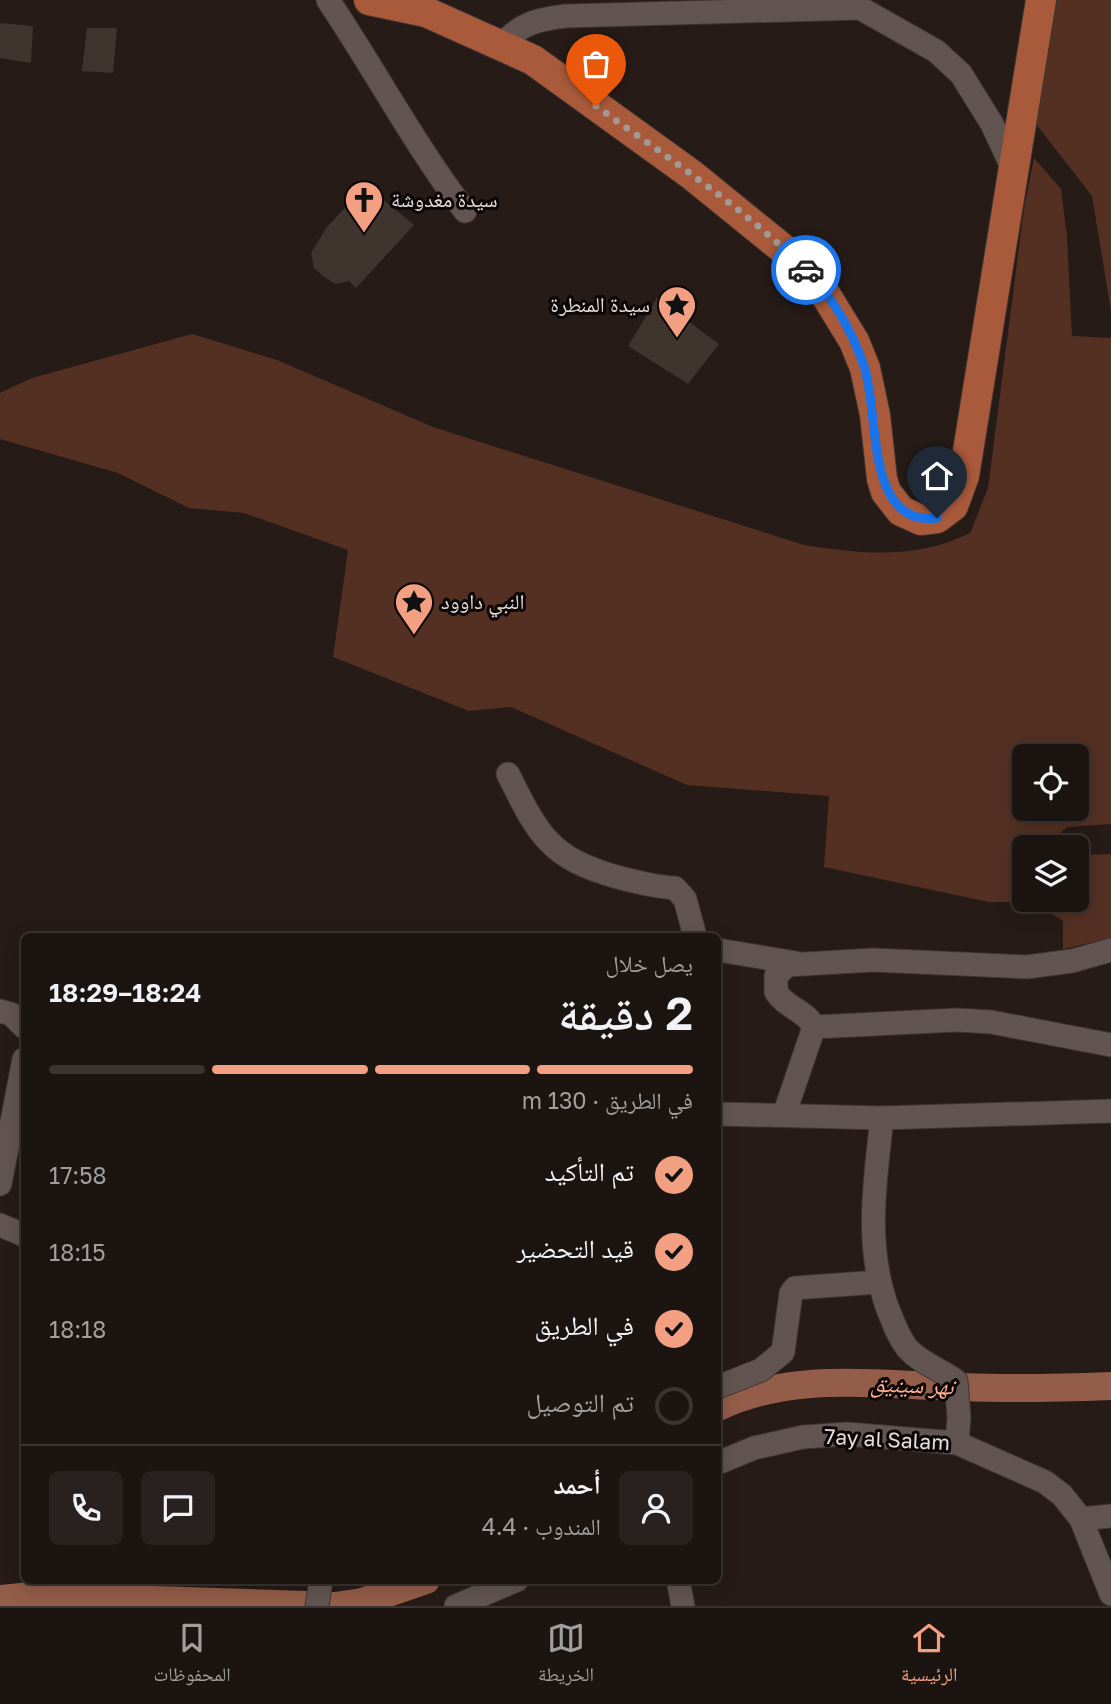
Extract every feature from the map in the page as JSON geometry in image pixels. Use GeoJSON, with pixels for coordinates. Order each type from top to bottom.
{"type":"FeatureCollection","features":[{"type":"Feature","properties":{"kind":"main road"},"geometry":{"type":"LineString","coordinates":[[369,0],[426,12],[503,44],[533,60],[692,175],[768,235],[819,284],[836,308],[865,368],[887,492],[901,511],[921,520],[937,518],[953,506],[964,476],[1041,0]]}},
{"type":"Feature","properties":{"kind":"street"},"geometry":{"type":"LineString","coordinates":[[328,0],[371,64],[408,131],[465,211]]}},
{"type":"Feature","properties":{"kind":"street"},"geometry":{"type":"LineString","coordinates":[[503,44],[512,32],[532,22],[566,16],[860,4],[936,51],[961,74],[992,124],[1013,169]]}},
{"type":"Feature","properties":{"kind":"street"},"geometry":{"type":"LineString","coordinates":[[508,774],[533,821],[556,850],[590,869],[660,887],[675,888],[685,900],[694,933]]}},
{"type":"Feature","properties":{"kind":"street"},"geometry":{"type":"LineString","coordinates":[[721,950],[796,963],[873,960],[1027,967],[1072,961],[1111,950]]}},
{"type":"Feature","properties":{"kind":"street"},"geometry":{"type":"LineString","coordinates":[[796,963],[780,969],[774,985],[776,992],[788,1005],[806,1016],[814,1027]]}},
{"type":"Feature","properties":{"kind":"street"},"geometry":{"type":"LineString","coordinates":[[0,1011],[11,1014],[21,1024]]}},
{"type":"Feature","properties":{"kind":"street"},"geometry":{"type":"LineString","coordinates":[[814,1027],[957,1020],[991,1023],[1111,1045]]}},
{"type":"Feature","properties":{"kind":"street"},"geometry":{"type":"LineString","coordinates":[[784,1115],[814,1027]]}},
{"type":"Feature","properties":{"kind":"street"},"geometry":{"type":"LineString","coordinates":[[0,1184],[21,1074]]}},
{"type":"Feature","properties":{"kind":"street"},"geometry":{"type":"LineString","coordinates":[[721,1114],[882,1118],[1111,1111]]}},
{"type":"Feature","properties":{"kind":"street"},"geometry":{"type":"LineString","coordinates":[[882,1118],[872,1212],[879,1282],[906,1346],[915,1355],[956,1381],[959,1417],[957,1443]]}},
{"type":"Feature","properties":{"kind":"street"},"geometry":{"type":"LineString","coordinates":[[0,1225],[21,1234]]}},
{"type":"Feature","properties":{"kind":"street"},"geometry":{"type":"LineString","coordinates":[[721,1386],[761,1370],[783,1352],[791,1293],[795,1288],[879,1282]]}},
{"type":"Feature","properties":{"kind":"street","name":"7ay al Salam"},"geometry":{"type":"LineString","coordinates":[[721,1462],[754,1448],[803,1437],[847,1434],[957,1443],[1045,1482],[1062,1495],[1081,1519],[1111,1594]]}},
{"type":"Feature","properties":{"kind":"street"},"geometry":{"type":"LineString","coordinates":[[1081,1519],[1111,1516]]}},
{"type":"Feature","properties":{"kind":"street"},"geometry":{"type":"LineString","coordinates":[[456,1606],[508,1584]]}},
{"type":"Feature","properties":{"kind":"street"},"geometry":{"type":"LineString","coordinates":[[679,1584],[683,1606]]}},
{"type":"Feature","properties":{"kind":"shaded area"},"geometry":{"type":"Polygon","coordinates":[[[1056,0],[1111,0],[1111,311],[1092,196],[1033,120],[1056,0]]]}},
{"type":"Feature","properties":{"kind":"shaded area"},"geometry":{"type":"Polygon","coordinates":[[[1034,158],[1061,189],[1067,237],[1072,336],[1111,338],[1111,824],[1067,827],[1059,835],[1012,835],[1012,902],[989,902],[824,867],[829,796],[687,785],[511,707],[469,711],[333,657],[348,550],[244,513],[189,508],[118,473],[0,439],[0,393],[32,378],[192,334],[277,360],[433,427],[804,545],[847,551],[888,552],[929,548],[949,542],[970,533],[988,488],[1024,208],[1034,158]]]}},
{"type":"Feature","properties":{"kind":"shaded area"},"geometry":{"type":"Polygon","coordinates":[[[1111,854],[1111,938],[1063,949],[1063,921],[1049,912],[1089,912],[1089,855],[1111,854]]]}},
{"type":"Feature","properties":{"kind":"building"},"geometry":{"type":"Polygon","coordinates":[[[0,23],[33,26],[31,63],[0,58],[0,23]]]}},
{"type":"Feature","properties":{"kind":"building"},"geometry":{"type":"Polygon","coordinates":[[[87,28],[117,28],[113,73],[82,71],[87,28]]]}},
{"type":"Feature","properties":{"kind":"building","name":"سيدة مغدوشة"},"geometry":{"type":"Polygon","coordinates":[[[366,185],[414,225],[356,288],[349,281],[336,284],[324,277],[314,268],[311,253],[327,227],[366,185]]]}},
{"type":"Feature","properties":{"kind":"building"},"geometry":{"type":"Polygon","coordinates":[[[657,298],[719,344],[688,384],[628,346],[657,298]]]}},
{"type":"Feature","properties":{"kind":"waterway","name":"نهر سينيق"},"geometry":{"type":"LineString","coordinates":[[721,1406],[777,1388],[807,1384],[868,1383],[1017,1388],[1111,1386]]}},
{"type":"Feature","properties":{"kind":"waterway","name":"نهر سينيق"},"geometry":{"type":"LineString","coordinates":[[0,1599],[62,1593],[124,1599],[335,1606],[362,1602],[414,1584]]}},
{"type":"Feature","properties":{"kind":"way so far"},"geometry":{"type":"LineString","coordinates":[[596,106],[692,175],[768,235],[806,270]]}},
{"type":"Feature","properties":{"kind":"place","name":"سيدة مغدوشة"},"geometry":{"type":"Point","coordinates":[364,234]}},
{"type":"Feature","properties":{"kind":"place","name":"سيدة المنطرة"},"geometry":{"type":"Point","coordinates":[677,339]}},
{"type":"Feature","properties":{"kind":"place","name":"النبي داوود"},"geometry":{"type":"Point","coordinates":[414,636]}},
{"type":"Feature","properties":{"kind":"route"},"geometry":{"type":"LineString","coordinates":[[806,270],[836,308],[865,368],[875,415],[882,479],[887,492],[901,511],[921,520],[937,518]]}}]}
